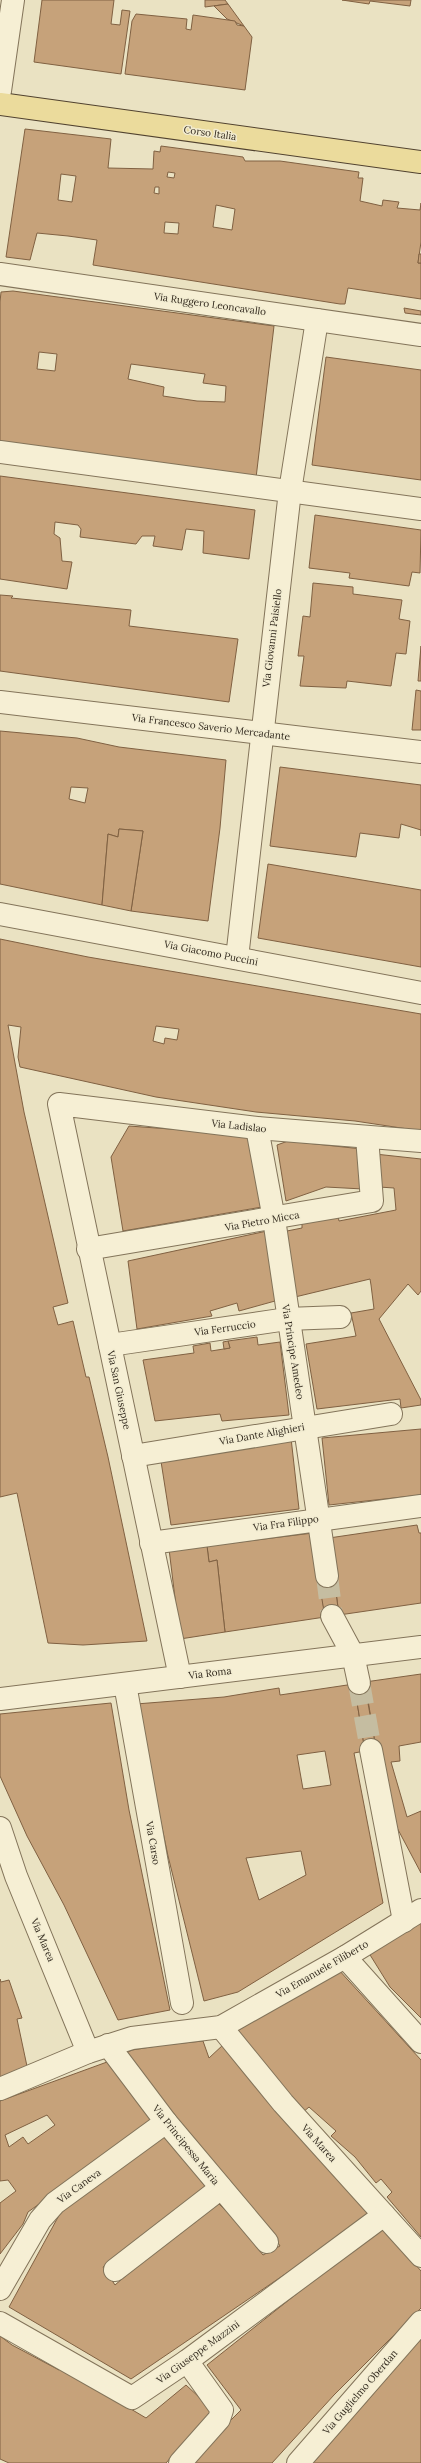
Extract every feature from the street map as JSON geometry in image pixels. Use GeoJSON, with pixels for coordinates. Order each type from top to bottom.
{"type":"FeatureCollection","features":[{"type":"Feature","properties":{"kind":"main road","name":"Corso Italia"},"geometry":{"type":"LineString","coordinates":[[0,104],[421,162]]}},
{"type":"Feature","properties":{"kind":"street"},"geometry":{"type":"LineString","coordinates":[[0,91],[13,0]]}},
{"type":"Feature","properties":{"kind":"street","name":"Via Ruggero Leoncavallo"},"geometry":{"type":"LineString","coordinates":[[0,274],[421,335]]}},
{"type":"Feature","properties":{"kind":"street","name":"Via Giovanni Paisiello"},"geometry":{"type":"LineString","coordinates":[[237,958],[261,733],[290,491],[317,320]]}},
{"type":"Feature","properties":{"kind":"street"},"geometry":{"type":"LineString","coordinates":[[0,452],[421,509]]}},
{"type":"Feature","properties":{"kind":"street","name":"Via Francesco Saverio Mercadante"},"geometry":{"type":"LineString","coordinates":[[0,702],[421,752]]}},
{"type":"Feature","properties":{"kind":"street","name":"Via Giacomo Puccini"},"geometry":{"type":"LineString","coordinates":[[0,914],[421,993]]}},
{"type":"Feature","properties":{"kind":"street","name":"Via Ladislao"},"geometry":{"type":"LineString","coordinates":[[58,1104],[257,1128],[421,1141]]}},
{"type":"Feature","properties":{"kind":"street","name":"Via San Giuseppe"},"geometry":{"type":"LineString","coordinates":[[58,1104],[180,1677]]}},
{"type":"Feature","properties":{"kind":"street","name":"Via Principe Amedeo"},"geometry":{"type":"LineString","coordinates":[[257,1128],[274,1219],[287,1319],[327,1576]]}},
{"type":"Feature","properties":{"kind":"street","name":"Via Pietro Micca"},"geometry":{"type":"LineString","coordinates":[[88,1249],[274,1219],[372,1201],[367,1137]]}},
{"type":"Feature","properties":{"kind":"street","name":"Via Ferruccio"},"geometry":{"type":"LineString","coordinates":[[110,1345],[287,1319],[340,1317]]}},
{"type":"Feature","properties":{"kind":"street","name":"Via Dante Alighieri"},"geometry":{"type":"LineString","coordinates":[[133,1456],[391,1414]]}},
{"type":"Feature","properties":{"kind":"street","name":"Via Fra Filippo"},"geometry":{"type":"LineString","coordinates":[[151,1543],[421,1506]]}},
{"type":"Feature","properties":{"kind":"street"},"geometry":{"type":"LineString","coordinates":[[332,1616],[353,1655],[360,1683]]}},
{"type":"Feature","properties":{"kind":"street","name":"Via Roma"},"geometry":{"type":"LineString","coordinates":[[1,1695],[125,1684],[421,1647]]}},
{"type":"Feature","properties":{"kind":"street","name":"Via Carso"},"geometry":{"type":"LineString","coordinates":[[125,1684],[182,2002]]}},
{"type":"Feature","properties":{"kind":"street"},"geometry":{"type":"LineString","coordinates":[[371,1750],[412,1915]]}},
{"type":"Feature","properties":{"kind":"street","name":"Via Marea"},"geometry":{"type":"LineString","coordinates":[[0,1828],[16,1876],[98,2048]]}},
{"type":"Feature","properties":{"kind":"street","name":"Via Emanuele Filiberto"},"geometry":{"type":"LineString","coordinates":[[221,2027],[346,1957],[412,1915]]}},
{"type":"Feature","properties":{"kind":"street"},"geometry":{"type":"LineString","coordinates":[[346,1957],[421,2042]]}},
{"type":"Feature","properties":{"kind":"street"},"geometry":{"type":"LineString","coordinates":[[0,2089],[98,2048],[132,2038],[221,2027]]}},
{"type":"Feature","properties":{"kind":"street","name":"Via Marea"},"geometry":{"type":"LineString","coordinates":[[221,2027],[283,2103],[421,2256]]}},
{"type":"Feature","properties":{"kind":"street","name":"Via Principessa Maria"},"geometry":{"type":"LineString","coordinates":[[98,2048],[166,2122],[267,2242]]}},
{"type":"Feature","properties":{"kind":"street","name":"Via Caneva"},"geometry":{"type":"LineString","coordinates":[[0,2289],[40,2220],[55,2203],[166,2122]]}},
{"type":"Feature","properties":{"kind":"street"},"geometry":{"type":"LineString","coordinates":[[115,2270],[221,2188]]}},
{"type":"Feature","properties":{"kind":"street","name":"Via Giuseppe Mazzini"},"geometry":{"type":"LineString","coordinates":[[0,2323],[132,2398],[187,2361],[384,2215]]}},
{"type":"Feature","properties":{"kind":"street","name":"Via Guglielmo Oberdan"},"geometry":{"type":"LineString","coordinates":[[298,2463],[421,2322]]}},
{"type":"Feature","properties":{"kind":"street"},"geometry":{"type":"LineString","coordinates":[[180,2463],[219,2419],[222,2410],[187,2361]]}},
{"type":"Feature","properties":{"kind":"building"},"geometry":{"type":"Polygon","coordinates":[[[42,0],[114,0],[111,24],[120,25],[122,10],[130,11],[121,74],[34,62],[42,0]]]}},
{"type":"Feature","properties":{"kind":"building"},"geometry":{"type":"Polygon","coordinates":[[[205,0],[225,0],[228,4],[205,7],[205,0]]]}},
{"type":"Feature","properties":{"kind":"building"},"geometry":{"type":"Polygon","coordinates":[[[342,0],[411,0],[410,6],[370,1],[369,4],[342,0]]]}},
{"type":"Feature","properties":{"kind":"building"},"geometry":{"type":"Polygon","coordinates":[[[228,4],[244,26],[227,19],[214,6],[228,4]]]}},
{"type":"Feature","properties":{"kind":"building"},"geometry":{"type":"Polygon","coordinates":[[[136,14],[187,19],[186,29],[191,30],[193,15],[235,21],[237,25],[244,26],[252,37],[245,90],[125,74],[132,21],[136,14]]]}},
{"type":"Feature","properties":{"kind":"building"},"geometry":{"type":"Polygon","coordinates":[[[25,129],[111,139],[108,168],[153,169],[154,151],[160,152],[161,146],[243,157],[245,161],[280,161],[359,172],[358,178],[363,178],[360,201],[382,206],[383,200],[399,202],[397,208],[420,210],[421,203],[421,242],[418,263],[421,263],[421,299],[348,288],[345,304],[340,304],[93,265],[97,240],[68,236],[37,233],[30,260],[6,257],[25,129]],[[168,172],[167,177],[174,178],[175,173],[168,172]],[[61,174],[58,200],[72,202],[76,176],[61,174]],[[155,187],[154,193],[159,194],[159,187],[155,187]],[[216,205],[213,227],[232,230],[235,209],[216,205]],[[165,222],[164,233],[178,234],[179,223],[165,222]]]}},
{"type":"Feature","properties":{"kind":"building"},"geometry":{"type":"Polygon","coordinates":[[[419,254],[421,254],[421,263],[418,263],[419,254]]]}},
{"type":"Feature","properties":{"kind":"building"},"geometry":{"type":"Polygon","coordinates":[[[13,291],[274,326],[256,478],[0,444],[1,292],[13,291]],[[39,352],[37,369],[55,371],[57,354],[39,352]],[[131,364],[128,379],[164,387],[163,396],[197,401],[225,402],[226,386],[203,383],[205,374],[131,364]]]}},
{"type":"Feature","properties":{"kind":"building"},"geometry":{"type":"Polygon","coordinates":[[[404,308],[421,311],[421,315],[405,313],[404,308]]]}},
{"type":"Feature","properties":{"kind":"building"},"geometry":{"type":"Polygon","coordinates":[[[326,357],[421,370],[421,480],[312,465],[326,357]]]}},
{"type":"Feature","properties":{"kind":"building"},"geometry":{"type":"Polygon","coordinates":[[[0,476],[255,510],[249,559],[203,553],[204,531],[186,529],[182,550],[153,546],[155,536],[142,536],[136,544],[80,537],[81,529],[78,525],[55,522],[54,534],[60,538],[62,561],[72,562],[67,589],[0,579],[0,476]]]}},
{"type":"Feature","properties":{"kind":"building"},"geometry":{"type":"Polygon","coordinates":[[[315,515],[421,530],[420,573],[412,572],[409,586],[349,578],[350,573],[309,568],[315,515]]]}},
{"type":"Feature","properties":{"kind":"building"},"geometry":{"type":"Polygon","coordinates":[[[313,583],[353,587],[353,594],[402,600],[399,619],[410,621],[406,654],[396,653],[391,686],[347,681],[346,688],[300,686],[304,656],[298,656],[303,616],[310,617],[313,583]]]}},
{"type":"Feature","properties":{"kind":"building"},"geometry":{"type":"Polygon","coordinates":[[[0,595],[13,596],[11,598],[131,610],[129,626],[238,639],[229,702],[0,671],[0,595]]]}},
{"type":"Feature","properties":{"kind":"building"},"geometry":{"type":"Polygon","coordinates":[[[421,646],[421,681],[418,681],[421,646]]]}},
{"type":"Feature","properties":{"kind":"building"},"geometry":{"type":"Polygon","coordinates":[[[416,690],[421,691],[421,730],[412,730],[416,690]]]}},
{"type":"Feature","properties":{"kind":"building"},"geometry":{"type":"Polygon","coordinates":[[[0,731],[77,738],[119,747],[226,760],[220,828],[208,921],[131,911],[143,831],[119,829],[118,837],[108,834],[102,905],[0,884],[0,731]],[[71,787],[69,799],[85,803],[88,788],[71,787]]]}},
{"type":"Feature","properties":{"kind":"building"},"geometry":{"type":"Polygon","coordinates":[[[280,767],[421,785],[421,830],[401,824],[399,838],[360,833],[356,857],[270,846],[280,767]]]}},
{"type":"Feature","properties":{"kind":"building"},"geometry":{"type":"Polygon","coordinates":[[[119,829],[143,831],[131,911],[102,905],[108,834],[118,837],[119,829]]]}},
{"type":"Feature","properties":{"kind":"building"},"geometry":{"type":"Polygon","coordinates":[[[268,864],[421,890],[421,967],[258,938],[268,864]]]}},
{"type":"Feature","properties":{"kind":"building"},"geometry":{"type":"Polygon","coordinates":[[[0,939],[88,957],[421,1014],[421,1131],[355,1121],[256,1112],[156,1097],[20,1067],[18,1057],[21,1027],[8,1025],[24,1112],[68,1303],[53,1307],[58,1325],[73,1321],[86,1377],[89,1377],[108,1457],[147,1641],[83,1645],[48,1643],[17,1493],[0,1497],[0,939]],[[156,1026],[153,1041],[164,1044],[165,1038],[177,1040],[179,1029],[156,1026]]]}},
{"type":"Feature","properties":{"kind":"building"},"geometry":{"type":"Polygon","coordinates":[[[129,1126],[251,1135],[262,1207],[123,1231],[111,1157],[129,1126]]]}},
{"type":"Feature","properties":{"kind":"building"},"geometry":{"type":"Polygon","coordinates":[[[288,1141],[362,1149],[363,1189],[326,1187],[286,1201],[277,1145],[288,1141]]]}},
{"type":"Feature","properties":{"kind":"building"},"geometry":{"type":"Polygon","coordinates":[[[375,1154],[421,1159],[421,1291],[418,1295],[408,1284],[379,1319],[421,1400],[421,1405],[401,1408],[400,1399],[317,1409],[306,1344],[356,1336],[351,1313],[374,1309],[370,1279],[295,1297],[287,1231],[302,1228],[302,1223],[338,1216],[339,1221],[396,1210],[394,1188],[379,1187],[375,1154]]]}},
{"type":"Feature","properties":{"kind":"building"},"geometry":{"type":"Polygon","coordinates":[[[267,1231],[275,1301],[239,1311],[237,1303],[210,1311],[212,1316],[137,1329],[128,1261],[267,1231]]]}},
{"type":"Feature","properties":{"kind":"building"},"geometry":{"type":"Polygon","coordinates":[[[257,1337],[258,1345],[280,1342],[289,1415],[222,1421],[220,1414],[155,1421],[143,1360],[194,1353],[193,1346],[210,1343],[211,1351],[230,1348],[228,1341],[257,1337]]]}},
{"type":"Feature","properties":{"kind":"building"},"geometry":{"type":"Polygon","coordinates":[[[228,1341],[230,1348],[224,1349],[223,1342],[228,1341]]]}},
{"type":"Feature","properties":{"kind":"building"},"geometry":{"type":"Polygon","coordinates":[[[421,1429],[421,1495],[329,1505],[322,1438],[421,1429]]]}},
{"type":"Feature","properties":{"kind":"building"},"geometry":{"type":"Polygon","coordinates":[[[291,1438],[299,1509],[171,1525],[160,1455],[291,1438]]]}},
{"type":"Feature","properties":{"kind":"building"},"geometry":{"type":"Polygon","coordinates":[[[417,1525],[419,1533],[421,1533],[421,1603],[339,1615],[329,1538],[417,1525]]]}},
{"type":"Feature","properties":{"kind":"building"},"geometry":{"type":"Polygon","coordinates":[[[313,1533],[325,1617],[225,1632],[217,1560],[209,1562],[207,1546],[313,1533]]]}},
{"type":"Feature","properties":{"kind":"building"},"geometry":{"type":"Polygon","coordinates":[[[207,1546],[209,1562],[217,1560],[225,1632],[180,1639],[169,1549],[207,1546]]]}},
{"type":"Feature","properties":{"kind":"building"},"geometry":{"type":"Polygon","coordinates":[[[333,1571],[339,1615],[325,1617],[319,1582],[333,1571]]]}},
{"type":"Feature","properties":{"kind":"building"},"geometry":{"type":"Polygon","coordinates":[[[421,1674],[421,1742],[399,1746],[400,1761],[391,1762],[407,1817],[421,1811],[421,1873],[394,1822],[376,1749],[365,1682],[421,1674]]]}},
{"type":"Feature","properties":{"kind":"building"},"geometry":{"type":"Polygon","coordinates":[[[354,1684],[365,1751],[354,1753],[383,1903],[238,1992],[204,2001],[168,1856],[136,1704],[224,1697],[279,1688],[280,1695],[354,1684]],[[325,1751],[297,1755],[303,1789],[331,1785],[325,1751]],[[301,1851],[246,1858],[259,1900],[306,1875],[301,1851]]]}},
{"type":"Feature","properties":{"kind":"building"},"geometry":{"type":"Polygon","coordinates":[[[354,1684],[365,1686],[376,1749],[365,1751],[354,1684]]]}},
{"type":"Feature","properties":{"kind":"building"},"geometry":{"type":"Polygon","coordinates":[[[111,1703],[129,1810],[170,2010],[118,2020],[64,1905],[27,1836],[0,1776],[0,1714],[111,1703]]]}},
{"type":"Feature","properties":{"kind":"building"},"geometry":{"type":"Polygon","coordinates":[[[421,1923],[421,2018],[390,1987],[367,1950],[403,1934],[421,1923]]]}},
{"type":"Feature","properties":{"kind":"building"},"geometry":{"type":"Polygon","coordinates":[[[338,1969],[421,2060],[421,2237],[387,2197],[392,2192],[381,2179],[376,2183],[355,2157],[331,2136],[336,2131],[309,2107],[302,2113],[237,2031],[338,1969]]]}},
{"type":"Feature","properties":{"kind":"building"},"geometry":{"type":"Polygon","coordinates":[[[0,1979],[1,1982],[9,1980],[22,2018],[17,2019],[28,2071],[0,2080],[0,1979]]]}},
{"type":"Feature","properties":{"kind":"building"},"geometry":{"type":"Polygon","coordinates":[[[203,2041],[209,2058],[224,2044],[372,2215],[131,2379],[9,2307],[63,2208],[164,2132],[207,2189],[103,2267],[115,2285],[164,2243],[197,2221],[217,2202],[235,2220],[263,2255],[280,2246],[269,2228],[190,2135],[126,2053],[132,2050],[163,2045],[203,2041]]]}},
{"type":"Feature","properties":{"kind":"building"},"geometry":{"type":"Polygon","coordinates":[[[107,2062],[155,2121],[28,2212],[23,2224],[0,2254],[0,2203],[16,2191],[8,2180],[0,2181],[0,2101],[107,2062]],[[47,2115],[5,2135],[9,2147],[23,2137],[28,2144],[55,2125],[47,2115]]]}},
{"type":"Feature","properties":{"kind":"building"},"geometry":{"type":"Polygon","coordinates":[[[382,2226],[421,2271],[421,2308],[334,2395],[272,2463],[188,2463],[241,2410],[207,2365],[382,2226]]]}},
{"type":"Feature","properties":{"kind":"building"},"geometry":{"type":"Polygon","coordinates":[[[0,2336],[12,2345],[59,2370],[60,2367],[146,2418],[186,2385],[213,2410],[166,2463],[9,2463],[0,2459],[0,2336]]]}},
{"type":"Feature","properties":{"kind":"building"},"geometry":{"type":"Polygon","coordinates":[[[421,2336],[421,2463],[313,2463],[387,2378],[421,2336]]]}},
{"type":"Feature","properties":{"kind":"tunnel"},"geometry":{"type":"LineString","coordinates":[[327,1576],[332,1616]]}},
{"type":"Feature","properties":{"kind":"tunnel"},"geometry":{"type":"LineString","coordinates":[[359,1683],[371,1750]]}}]}
